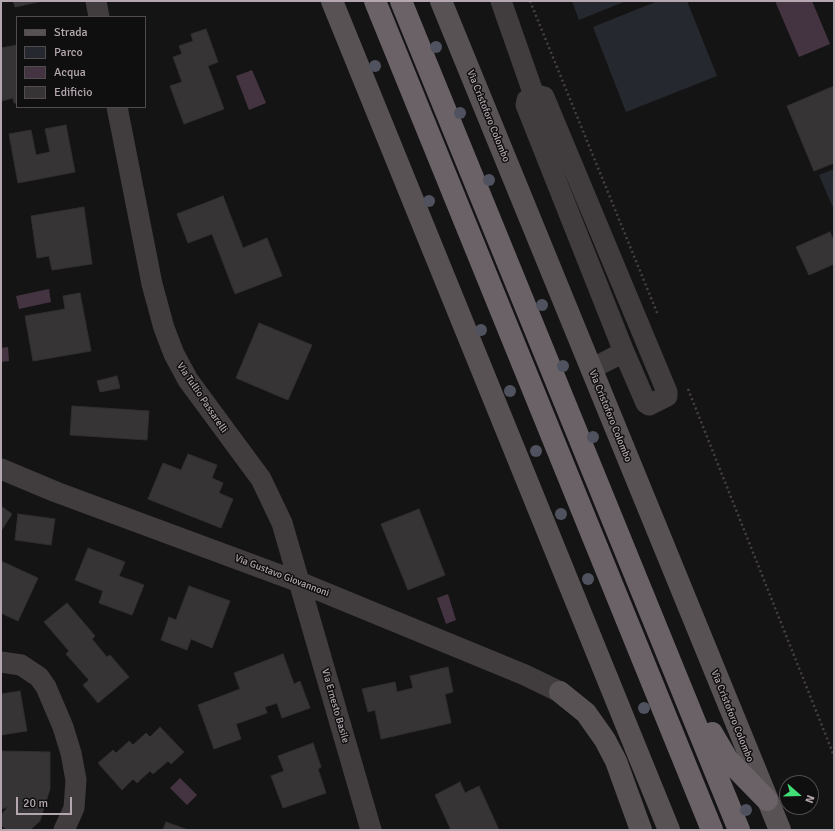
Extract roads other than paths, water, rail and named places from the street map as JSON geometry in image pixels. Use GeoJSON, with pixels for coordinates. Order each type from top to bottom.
{"type":"FeatureCollection","features":[{"type":"Feature","properties":{"kind":"highway"},"geometry":{"type":"LineString","coordinates":[[375,1],[712,830]]}},
{"type":"Feature","properties":{"kind":"highway"},"geometry":{"type":"LineString","coordinates":[[401,1],[638,579],[739,830]]}},
{"type":"Feature","properties":{"kind":"highway"},"geometry":{"type":"LineString","coordinates":[[638,579],[721,750],[728,760],[767,800]]}},
{"type":"Feature","properties":{"kind":"main road"},"geometry":{"type":"LineString","coordinates":[[332,1],[669,830]]}},
{"type":"Feature","properties":{"kind":"main road","name":"Via Cristoforo Colombo"},"geometry":{"type":"LineString","coordinates":[[441,1],[780,830]]}},
{"type":"Feature","properties":{"kind":"main road"},"geometry":{"type":"LineString","coordinates":[[446,1],[450,25]]}},
{"type":"Feature","properties":{"kind":"main road"},"geometry":{"type":"LineString","coordinates":[[560,692],[586,713],[602,735],[616,761],[641,830]]}},
{"type":"Feature","properties":{"kind":"street"},"geometry":{"type":"LineString","coordinates":[[96,1],[99,16]]}},
{"type":"Feature","properties":{"kind":"street"},"geometry":{"type":"LineString","coordinates":[[500,1],[535,98]]}},
{"type":"Feature","properties":{"kind":"street"},"geometry":{"type":"LineString","coordinates":[[540,96],[544,97],[667,392],[667,396],[649,405],[646,403],[624,352],[526,105],[527,100],[535,98],[540,96]]}},
{"type":"Feature","properties":{"kind":"street","name":"Via Tullio Passarelli"},"geometry":{"type":"LineString","coordinates":[[117,108],[152,284],[169,342],[188,380],[269,492],[287,538],[299,582]]}},
{"type":"Feature","properties":{"kind":"street"},"geometry":{"type":"LineString","coordinates":[[591,369],[624,352]]}},
{"type":"Feature","properties":{"kind":"street","name":"Via Gustavo Giovannoni"},"geometry":{"type":"LineString","coordinates":[[1,469],[56,492],[299,582],[518,672],[560,692]]}},
{"type":"Feature","properties":{"kind":"street","name":"Via Ernesto Basile"},"geometry":{"type":"LineString","coordinates":[[299,582],[371,830]]}},
{"type":"Feature","properties":{"kind":"street"},"geometry":{"type":"LineString","coordinates":[[1,662],[21,665],[39,677],[46,688],[61,721],[71,753],[76,780],[74,808],[64,830]]}},
{"type":"Feature","properties":{"kind":"water"},"geometry":{"type":"Polygon","coordinates":[[[775,1],[812,1],[830,44],[799,57],[775,1]]]}},
{"type":"Feature","properties":{"kind":"water"},"geometry":{"type":"Polygon","coordinates":[[[252,70],[266,103],[249,110],[236,76],[252,70]]]}},
{"type":"Feature","properties":{"kind":"water"},"geometry":{"type":"Polygon","coordinates":[[[49,289],[51,302],[19,309],[16,296],[49,289]]]}},
{"type":"Feature","properties":{"kind":"water"},"geometry":{"type":"Polygon","coordinates":[[[8,347],[9,361],[1,362],[1,348],[8,347]]]}},
{"type":"Feature","properties":{"kind":"water"},"geometry":{"type":"Polygon","coordinates":[[[448,594],[456,620],[446,624],[437,598],[448,594]]]}},
{"type":"Feature","properties":{"kind":"water"},"geometry":{"type":"Polygon","coordinates":[[[180,778],[197,795],[187,805],[170,788],[180,778]]]}}]}
